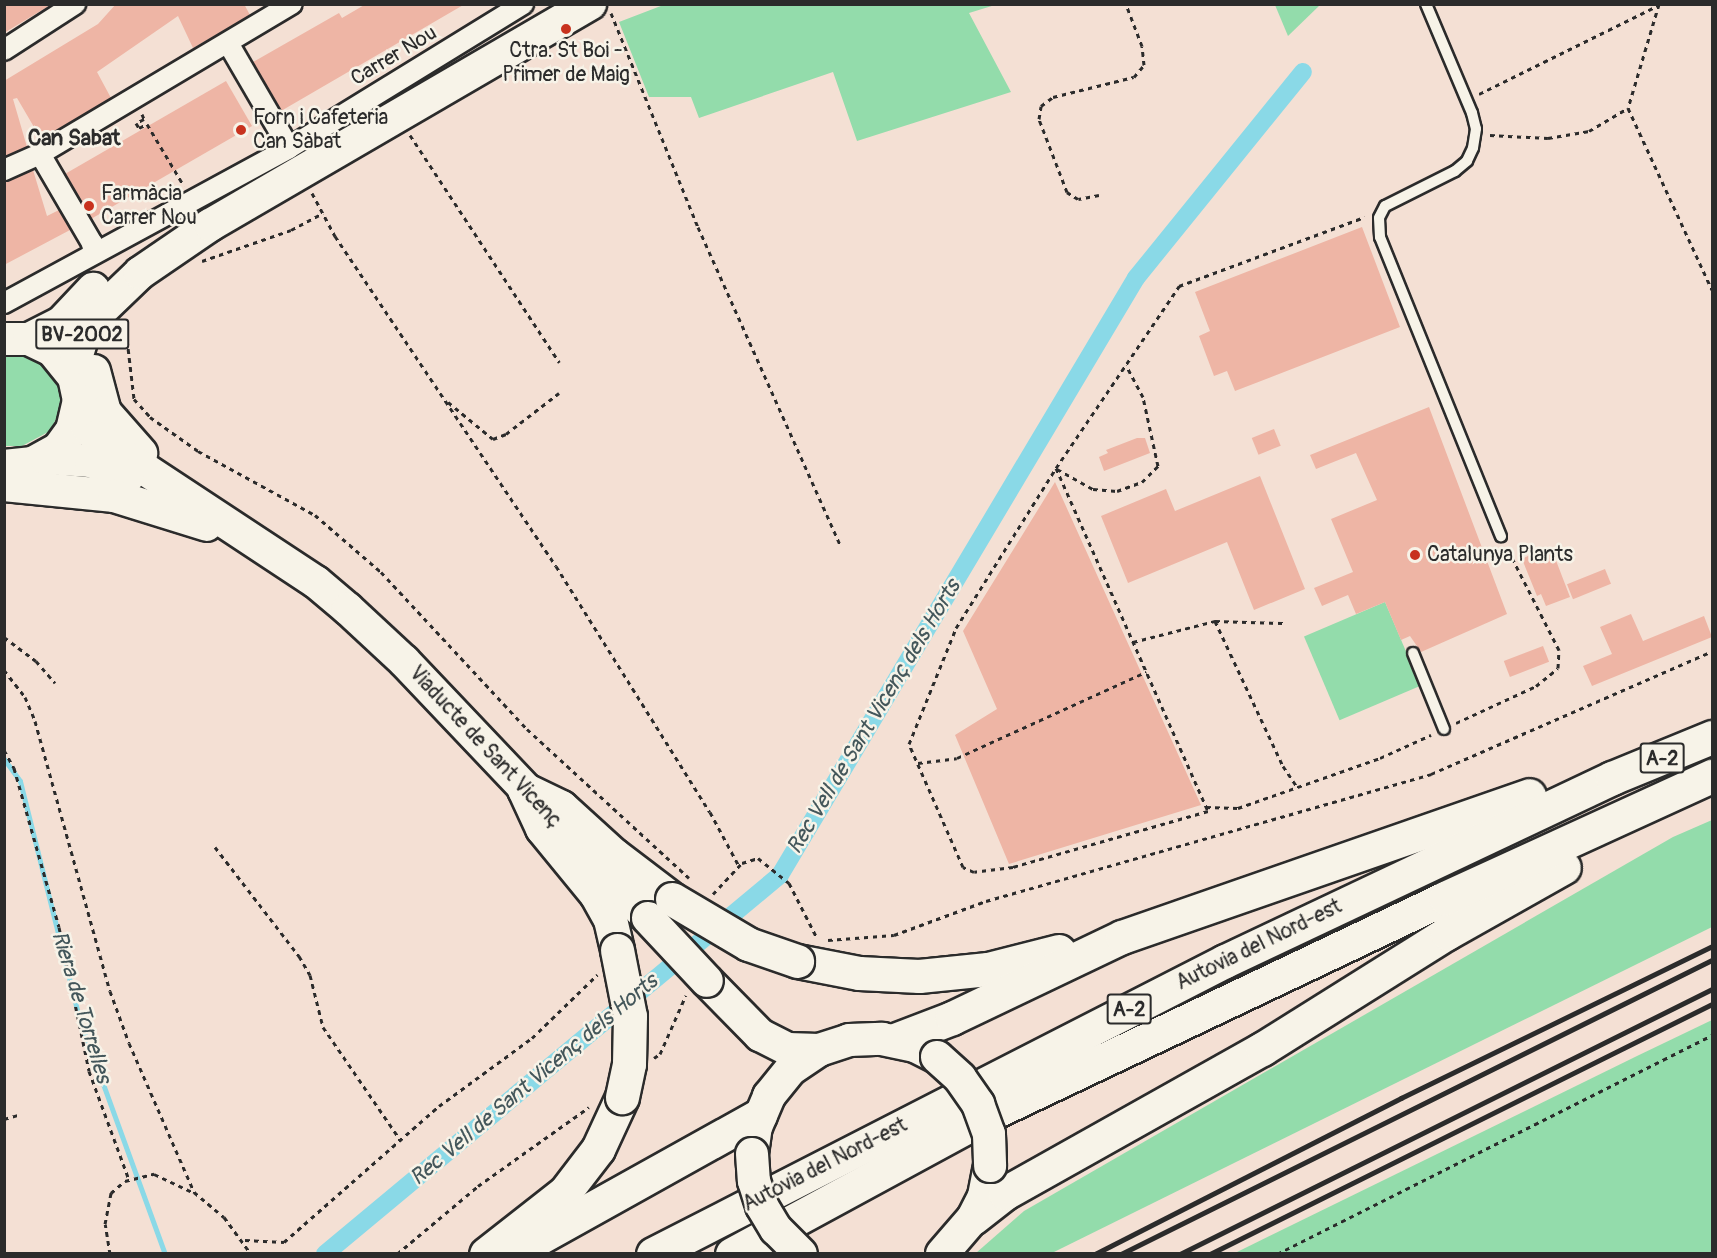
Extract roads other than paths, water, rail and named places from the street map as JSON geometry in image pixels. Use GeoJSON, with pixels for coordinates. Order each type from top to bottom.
{"type":"FeatureCollection","features":[{"type":"Feature","properties":{"kind":"highway","name":"Autovia del Nord-est"},"geometry":{"type":"LineString","coordinates":[[653,1254],[1224,961],[1612,778],[1713,737]]}},
{"type":"Feature","properties":{"kind":"highway"},"geometry":{"type":"LineString","coordinates":[[524,789],[561,807],[614,855],[672,900],[748,944],[796,961],[859,973],[919,976],[988,969],[1122,937],[1578,776],[1612,778]]}},
{"type":"Feature","properties":{"kind":"highway","name":"Autovia del Nord-est"},"geometry":{"type":"LineString","coordinates":[[732,1254],[990,1114],[1445,898],[1713,776]]}},
{"type":"Feature","properties":{"kind":"highway"},"geometry":{"type":"LineString","coordinates":[[973,1218],[1005,1193],[1263,1049],[1529,884],[1650,824],[1713,785]]}},
{"type":"Feature","properties":{"kind":"highway"},"geometry":{"type":"LineString","coordinates":[[486,1254],[565,1192],[598,1149],[622,1097],[629,1064],[630,1016],[611,960],[610,919],[596,894],[542,828],[524,789]]}},
{"type":"Feature","properties":{"kind":"highway"},"geometry":{"type":"LineString","coordinates":[[895,1040],[952,1018],[1122,937]]}},
{"type":"Feature","properties":{"kind":"highway"},"geometry":{"type":"LineString","coordinates":[[510,1254],[765,1105]]}},
{"type":"Feature","properties":{"kind":"main road","name":"BV-2002"},"geometry":{"type":"LineString","coordinates":[[17,339],[61,323],[104,278],[129,260],[563,4]]}},
{"type":"Feature","properties":{"kind":"main road","name":"BV-2002"},"geometry":{"type":"LineString","coordinates":[[46,459],[72,430],[78,392],[80,340],[86,325],[120,307],[140,273],[210,225],[295,160],[398,116],[590,4]]}},
{"type":"Feature","properties":{"kind":"main road"},"geometry":{"type":"LineString","coordinates":[[120,307],[94,350],[100,401],[120,432],[196,505]]}},
{"type":"Feature","properties":{"kind":"main road","name":"BV-2002"},"geometry":{"type":"LineString","coordinates":[[17,339],[52,350],[78,392]]}},
{"type":"Feature","properties":{"kind":"main road","name":"Viaducte de Sant Vicenç"},"geometry":{"type":"LineString","coordinates":[[78,392],[87,426],[96,437],[316,582],[404,660],[524,789]]}},
{"type":"Feature","properties":{"kind":"main road","name":"Viaducte de Sant Vicenç"},"geometry":{"type":"LineString","coordinates":[[4,466],[46,459],[78,458],[108,466],[150,488],[196,505]]}},
{"type":"Feature","properties":{"kind":"main road"},"geometry":{"type":"LineString","coordinates":[[4,485],[114,496],[186,517],[259,545]]}},
{"type":"Feature","properties":{"kind":"main road"},"geometry":{"type":"LineString","coordinates":[[672,900],[707,981],[746,1023],[788,1049],[819,1050]]}},
{"type":"Feature","properties":{"kind":"main road"},"geometry":{"type":"LineString","coordinates":[[746,1023],[763,1060],[765,1105],[752,1154],[754,1181],[762,1206],[776,1229],[801,1254]]}},
{"type":"Feature","properties":{"kind":"main road"},"geometry":{"type":"LineString","coordinates":[[765,1105],[791,1069],[819,1050],[849,1040],[895,1040],[937,1057],[960,1078],[978,1104],[989,1134],[990,1166],[984,1196],[973,1218],[942,1254]]}},
{"type":"Feature","properties":{"kind":"main road"},"geometry":{"type":"LineString","coordinates":[[973,1218],[979,1254]]}},
{"type":"Feature","properties":{"kind":"street"},"geometry":{"type":"LineString","coordinates":[[4,50],[75,4]]}},
{"type":"Feature","properties":{"kind":"street"},"geometry":{"type":"LineString","coordinates":[[4,170],[40,154],[292,4]]}},
{"type":"Feature","properties":{"kind":"street","name":"Carrer Nou"},"geometry":{"type":"LineString","coordinates":[[4,303],[193,201],[295,160],[523,4]]}},
{"type":"Feature","properties":{"kind":"street"},"geometry":{"type":"LineString","coordinates":[[228,43],[295,160]]}},
{"type":"Feature","properties":{"kind":"street"},"geometry":{"type":"LineString","coordinates":[[40,154],[92,243],[94,254]]}},
{"type":"Feature","properties":{"kind":"lane"},"geometry":{"type":"LineString","coordinates":[[1426,4],[1467,100],[1475,134],[1467,161],[1455,171],[1393,201],[1379,218],[1380,237],[1501,536]]}},
{"type":"Feature","properties":{"kind":"lane"},"geometry":{"type":"LineString","coordinates":[[1413,653],[1444,729]]}},
{"type":"Feature","properties":{"kind":"waterway","name":"Rec Vell de Sant Vicenç dels Horts"},"geometry":{"type":"LineString","coordinates":[[325,1254],[780,875],[1136,278],[1303,72]]}},
{"type":"Feature","properties":{"kind":"waterway","name":"Riera de Torrelles"},"geometry":{"type":"LineString","coordinates":[[4,759],[20,781],[79,1018],[165,1254]]}},
{"type":"Feature","properties":{"kind":"railway"},"geometry":{"type":"LineString","coordinates":[[1095,1254],[1401,1098],[1712,946]]}},
{"type":"Feature","properties":{"kind":"railway"},"geometry":{"type":"LineString","coordinates":[[1121,1254],[1712,960]]}},
{"type":"Feature","properties":{"kind":"railway"},"geometry":{"type":"LineString","coordinates":[[1180,1254],[1712,989]]}},
{"type":"Feature","properties":{"kind":"railway"},"geometry":{"type":"LineString","coordinates":[[1210,1254],[1712,1004]]}},
{"type":"Feature","properties":{"kind":"place","name":"Ctra. St Boi - Primer de Maig"},"geometry":{"type":"Point","coordinates":[566,29]}},
{"type":"Feature","properties":{"kind":"place","name":"Forn i Cafeteria Can Sàbat"},"geometry":{"type":"Point","coordinates":[241,130]}},
{"type":"Feature","properties":{"kind":"place","name":"Farmàcia Carrer Nou"},"geometry":{"type":"Point","coordinates":[89,206]}},
{"type":"Feature","properties":{"kind":"place","name":"Catalunya Plants"},"geometry":{"type":"Point","coordinates":[1415,555]}},
{"type":"Feature","properties":{"kind":"district","name":"Can Sabat"},"geometry":{"type":"Point","coordinates":[74,139]}}]}
